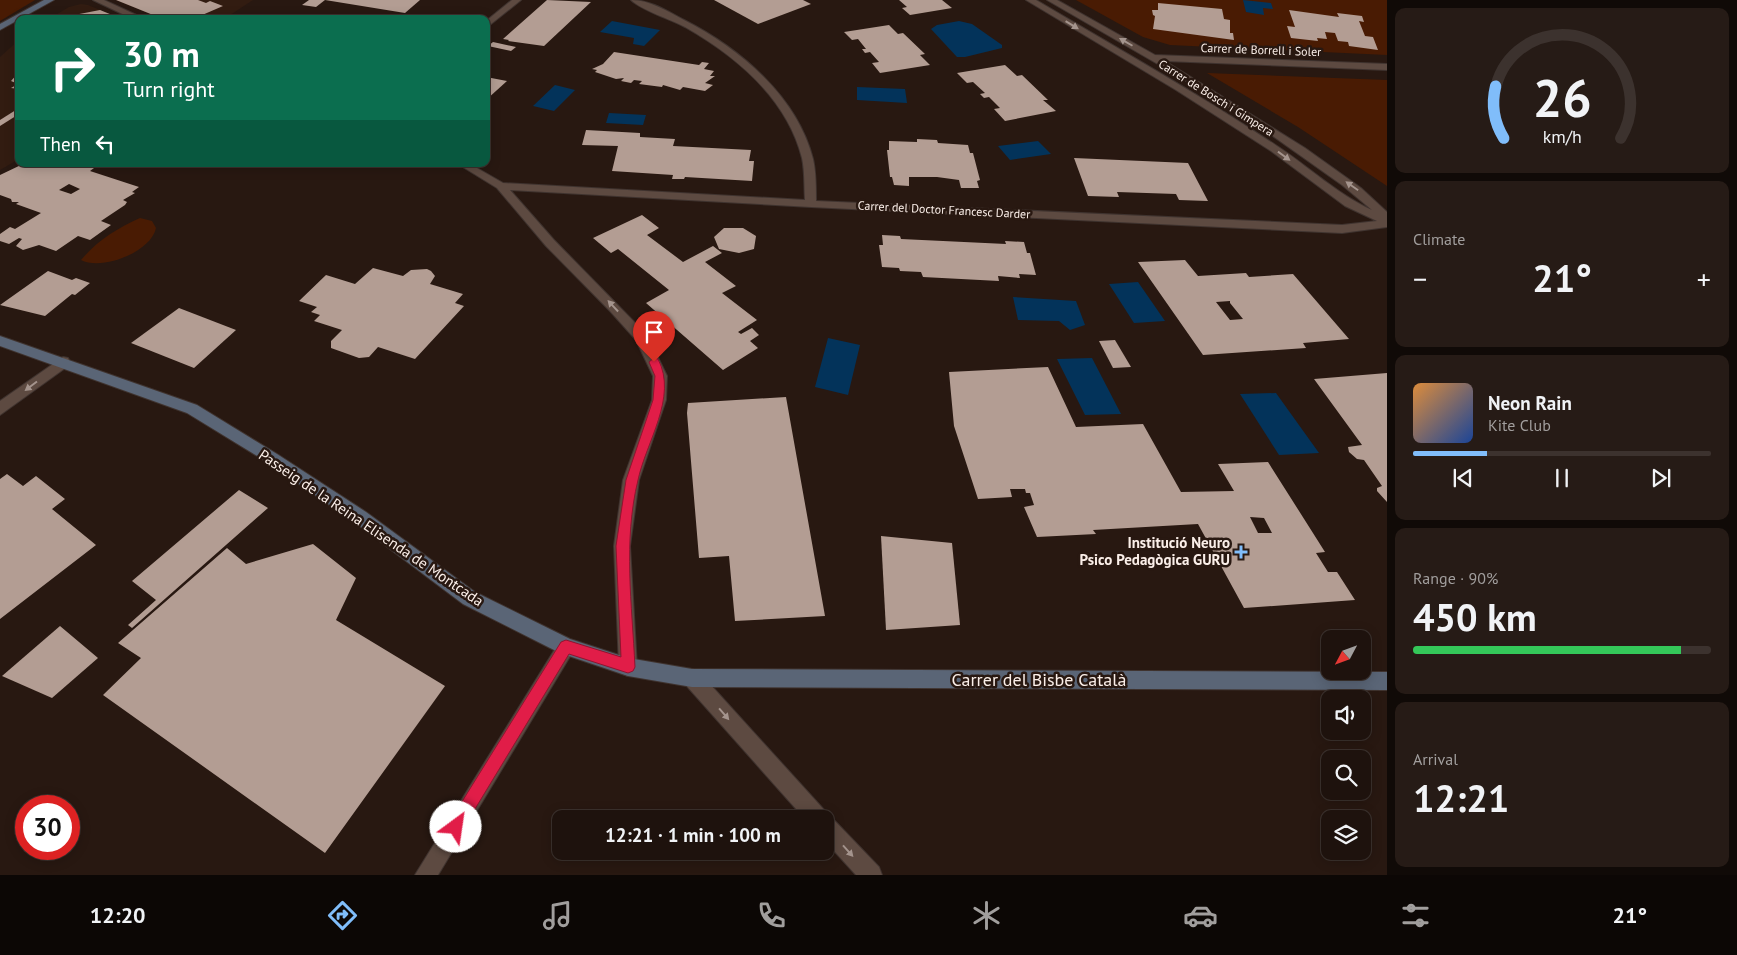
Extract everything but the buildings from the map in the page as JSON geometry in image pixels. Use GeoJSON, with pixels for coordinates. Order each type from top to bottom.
{"type":"FeatureCollection","features":[{"type":"Feature","properties":{"kind":"street"},"geometry":{"type":"LineString","coordinates":[[22,15],[50,0]]}},
{"type":"Feature","properties":{"kind":"street"},"geometry":{"type":"LineString","coordinates":[[97,0],[132,15]]}},
{"type":"Feature","properties":{"kind":"street"},"geometry":{"type":"LineString","coordinates":[[490,22],[517,0]]}},
{"type":"Feature","properties":{"kind":"street"},"geometry":{"type":"LineString","coordinates":[[635,0],[681,21],[705,35],[758,77],[780,103],[796,129],[807,159],[811,204]]}},
{"type":"Feature","properties":{"kind":"street","name":"Carrer de Bosch i Gimpera"},"geometry":{"type":"LineString","coordinates":[[1030,0],[1275,149],[1350,204],[1387,221]]}},
{"type":"Feature","properties":{"kind":"street","name":"Carrer de Bosch i Gimpera"},"geometry":{"type":"LineString","coordinates":[[1051,0],[1153,58],[1271,129],[1368,197],[1387,221]]}},
{"type":"Feature","properties":{"kind":"street"},"geometry":{"type":"LineString","coordinates":[[0,27],[15,19]]}},
{"type":"Feature","properties":{"kind":"street","name":"Carrer de Borrell i Soler"},"geometry":{"type":"LineString","coordinates":[[1134,62],[1153,58],[1387,67]]}},
{"type":"Feature","properties":{"kind":"street"},"geometry":{"type":"LineString","coordinates":[[468,167],[501,186],[550,243],[592,284],[642,338],[660,376],[658,400],[632,480],[622,546],[628,667]]}},
{"type":"Feature","properties":{"kind":"street","name":"Carrer del Doctor Francesc Darder"},"geometry":{"type":"LineString","coordinates":[[501,186],[811,204],[1342,229],[1387,221]]}},
{"type":"Feature","properties":{"kind":"street","name":"Passeig de la Reina Elisenda de Montcada"},"geometry":{"type":"LineString","coordinates":[[0,342],[63,362],[192,409],[272,458],[360,517],[469,598],[566,646],[628,667],[692,678]]}},
{"type":"Feature","properties":{"kind":"street"},"geometry":{"type":"LineString","coordinates":[[0,409],[63,362]]}},
{"type":"Feature","properties":{"kind":"street"},"geometry":{"type":"LineString","coordinates":[[426,875],[566,646]]}},
{"type":"Feature","properties":{"kind":"street"},"geometry":{"type":"LineString","coordinates":[[692,678],[811,810]]}},
{"type":"Feature","properties":{"kind":"street","name":"Carrer del Bisbe Català"},"geometry":{"type":"LineString","coordinates":[[692,678],[1387,682]]}},
{"type":"Feature","properties":{"kind":"street"},"geometry":{"type":"LineString","coordinates":[[834,835],[871,875]]}},
{"type":"Feature","properties":{"kind":"shaded area"},"geometry":{"type":"Polygon","coordinates":[[[0,0],[35,0],[0,21],[0,0]]]}},
{"type":"Feature","properties":{"kind":"shaded area"},"geometry":{"type":"Polygon","coordinates":[[[115,0],[253,0],[230,15],[153,15],[115,0]]]}},
{"type":"Feature","properties":{"kind":"shaded area"},"geometry":{"type":"Polygon","coordinates":[[[1076,0],[1387,0],[1387,55],[1170,45],[1143,37],[1076,0]]]}},
{"type":"Feature","properties":{"kind":"shaded area"},"geometry":{"type":"Polygon","coordinates":[[[81,4],[88,5],[112,15],[56,15],[69,7],[81,4]]]}},
{"type":"Feature","properties":{"kind":"shaded area"},"geometry":{"type":"Polygon","coordinates":[[[15,44],[15,161],[0,170],[0,57],[15,44]]]}},
{"type":"Feature","properties":{"kind":"shaded area"},"geometry":{"type":"Polygon","coordinates":[[[1207,73],[1387,80],[1387,186],[1298,127],[1207,73]]]}},
{"type":"Feature","properties":{"kind":"shaded area"},"geometry":{"type":"Polygon","coordinates":[[[140,218],[152,221],[156,228],[152,237],[136,252],[113,261],[101,263],[90,263],[81,260],[108,236],[140,218]]]}},
{"type":"Feature","properties":{"kind":"water"},"geometry":{"type":"Polygon","coordinates":[[[1243,0],[1271,3],[1273,9],[1263,8],[1264,15],[1246,12],[1243,0]]]}},
{"type":"Feature","properties":{"kind":"water"},"geometry":{"type":"Polygon","coordinates":[[[612,21],[660,30],[644,46],[633,44],[634,38],[600,32],[612,21]]]}},
{"type":"Feature","properties":{"kind":"water"},"geometry":{"type":"Polygon","coordinates":[[[959,21],[972,24],[1002,45],[1002,48],[965,57],[957,57],[931,29],[937,25],[959,21]]]}},
{"type":"Feature","properties":{"kind":"water"},"geometry":{"type":"Polygon","coordinates":[[[555,85],[575,90],[554,111],[533,106],[555,85]]]}},
{"type":"Feature","properties":{"kind":"water"},"geometry":{"type":"Polygon","coordinates":[[[857,87],[905,89],[907,103],[857,100],[857,87]]]}},
{"type":"Feature","properties":{"kind":"water"},"geometry":{"type":"Polygon","coordinates":[[[609,113],[646,115],[643,125],[606,123],[609,113]]]}},
{"type":"Feature","properties":{"kind":"water"},"geometry":{"type":"Polygon","coordinates":[[[1038,141],[1051,154],[1010,160],[998,146],[1038,141]]]}},
{"type":"Feature","properties":{"kind":"water"},"geometry":{"type":"Polygon","coordinates":[[[1138,282],[1165,321],[1134,323],[1109,284],[1138,282]]]}},
{"type":"Feature","properties":{"kind":"water"},"geometry":{"type":"Polygon","coordinates":[[[1013,297],[1076,301],[1085,325],[1070,330],[1059,321],[1018,320],[1013,297]]]}},
{"type":"Feature","properties":{"kind":"water"},"geometry":{"type":"Polygon","coordinates":[[[828,338],[860,345],[848,395],[815,387],[828,338]]]}},
{"type":"Feature","properties":{"kind":"water"},"geometry":{"type":"Polygon","coordinates":[[[1092,358],[1121,414],[1085,415],[1057,359],[1092,358]]]}},
{"type":"Feature","properties":{"kind":"water"},"geometry":{"type":"Polygon","coordinates":[[[1276,393],[1319,453],[1279,455],[1240,394],[1276,393]]]}},
{"type":"Feature","properties":{"kind":"place","name":"Institució Neuro Psico Pedagògica GURU"},"geometry":{"type":"Point","coordinates":[1241,552]}},
{"type":"Feature","properties":{"kind":"route"},"geometry":{"type":"LineString","coordinates":[[456,827],[566,646],[595,658],[628,667],[627,604],[622,546],[632,480],[658,400],[660,376],[654,362]]}}]}
